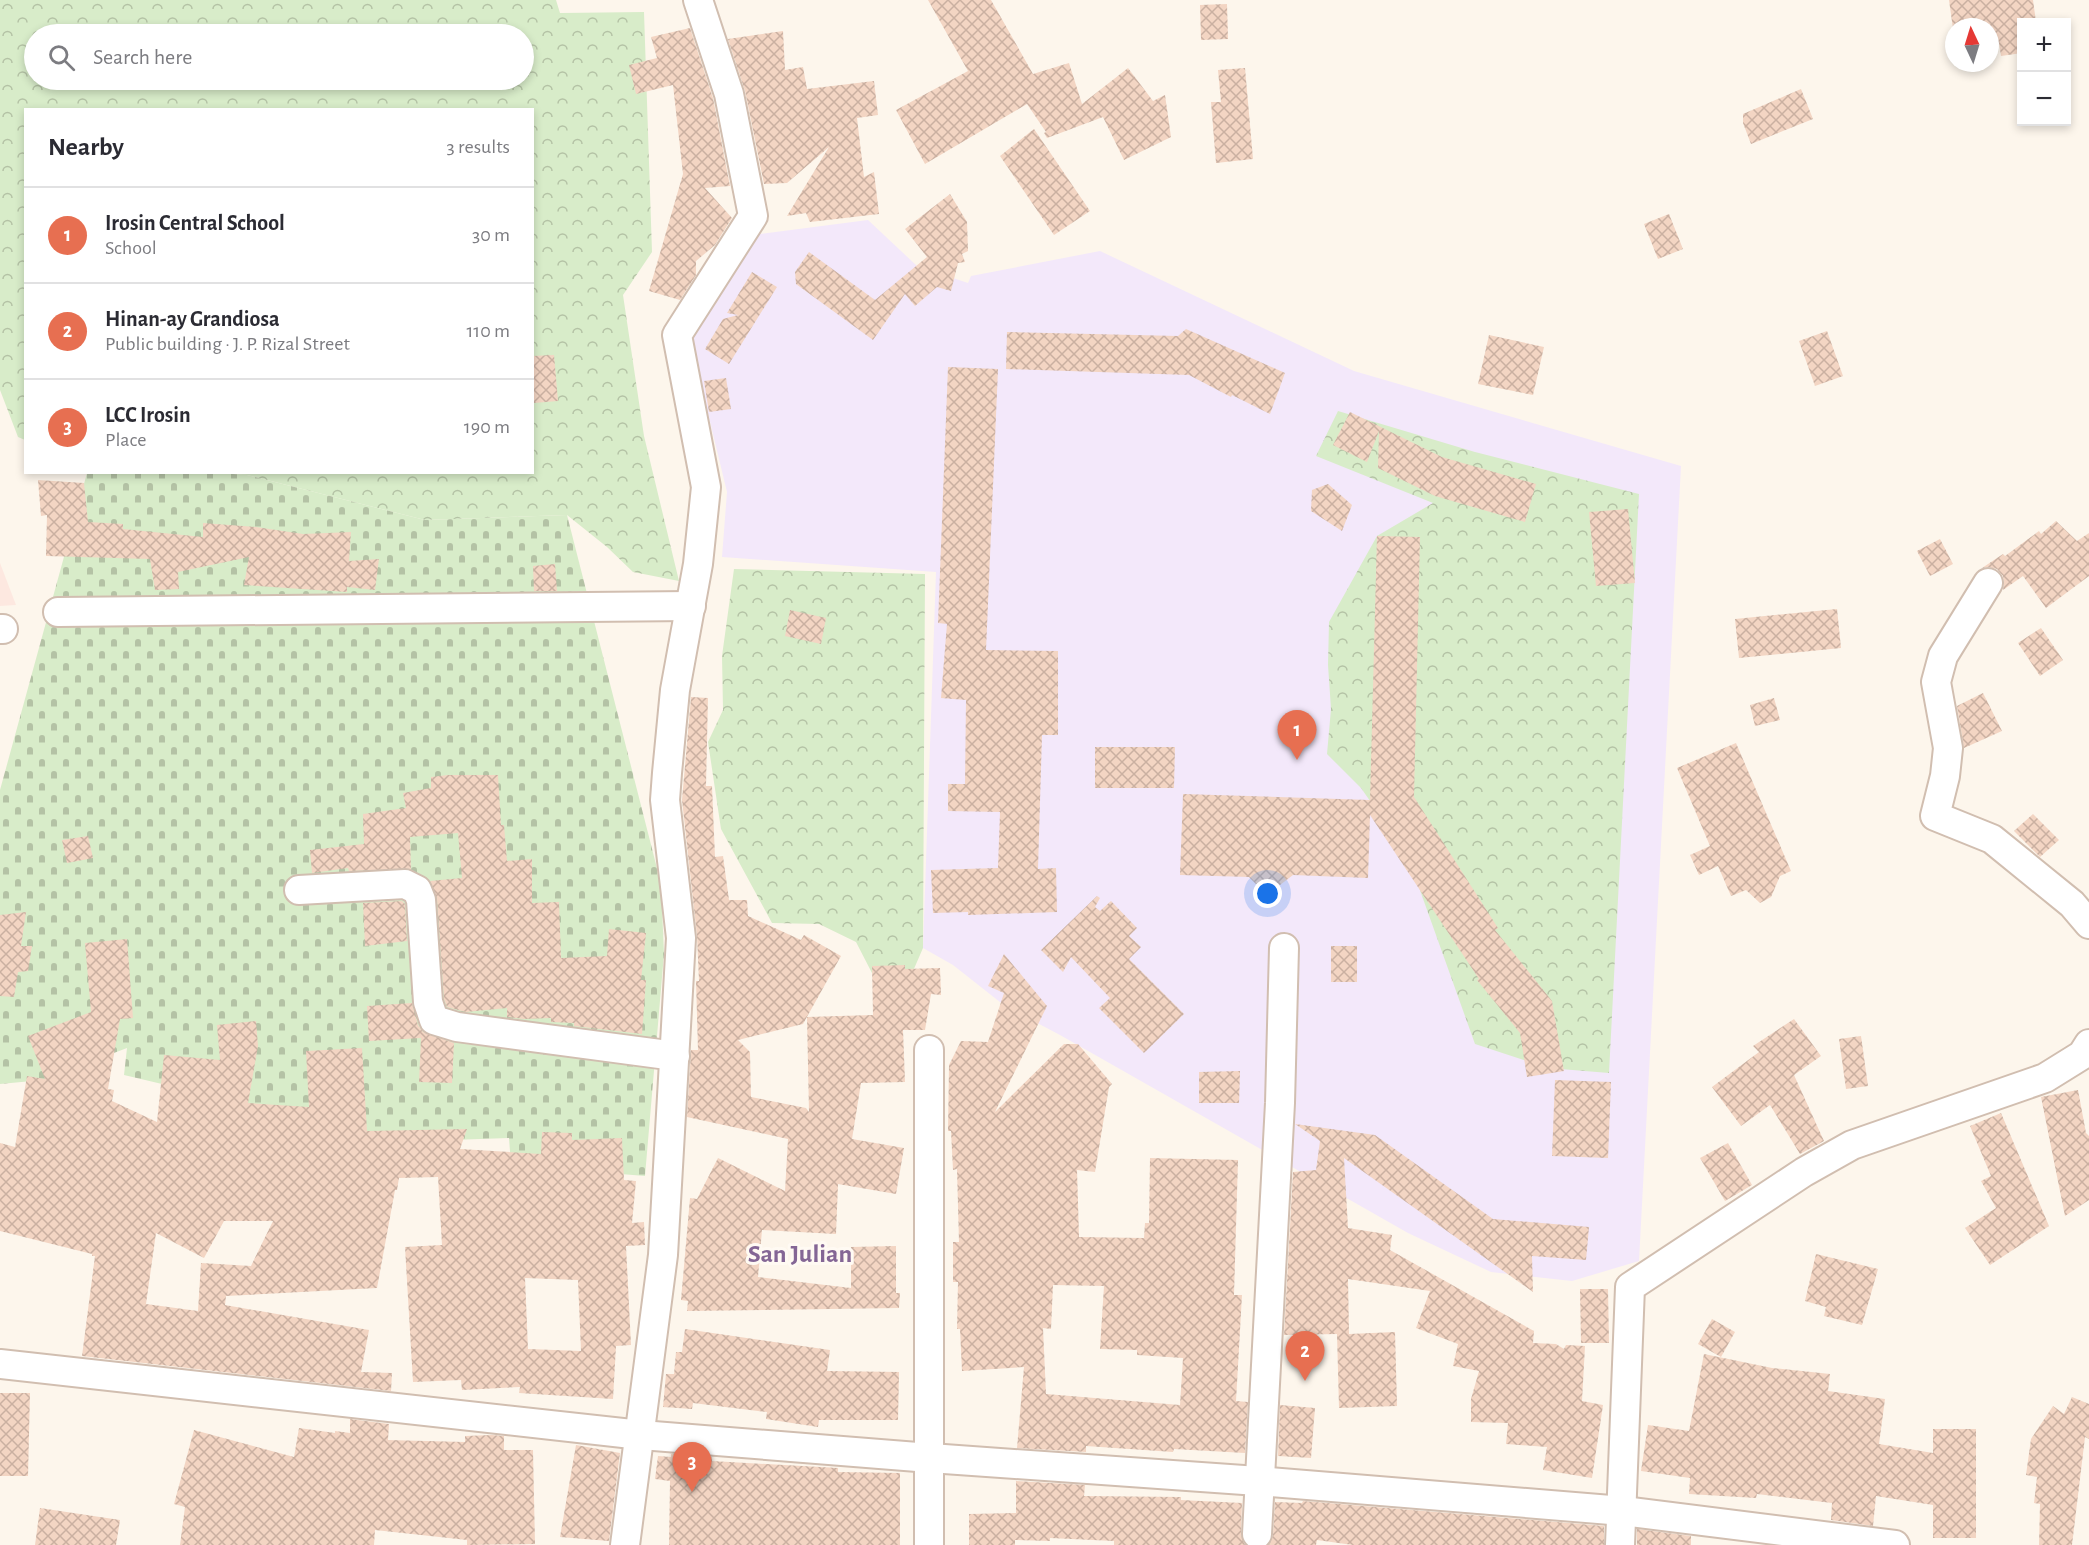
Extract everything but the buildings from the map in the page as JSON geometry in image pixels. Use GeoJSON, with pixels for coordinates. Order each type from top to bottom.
{"type":"FeatureCollection","features":[{"type":"Feature","properties":{"kind":"street"},"geometry":{"type":"LineString","coordinates":[[625,1545],[663,1255],[675,1056],[681,938],[665,800],[675,690],[698,564],[706,487],[677,335],[753,216],[729,94],[698,0]]}},
{"type":"Feature","properties":{"kind":"street"},"geometry":{"type":"LineString","coordinates":[[1988,583],[1943,656],[1936,682],[1948,748],[1945,776],[1935,816],[1992,839],[2072,904],[2089,924]]}},
{"type":"Feature","properties":{"kind":"street"},"geometry":{"type":"LineString","coordinates":[[58,612],[691,606]]}},
{"type":"Feature","properties":{"kind":"street"},"geometry":{"type":"LineString","coordinates":[[299,890],[405,884],[417,890],[421,900],[428,1002],[434,1020],[457,1027],[675,1056]]}},
{"type":"Feature","properties":{"kind":"street"},"geometry":{"type":"LineString","coordinates":[[1257,1534],[1258,1481],[1280,1102],[1284,948]]}},
{"type":"Feature","properties":{"kind":"street"},"geometry":{"type":"LineString","coordinates":[[929,1050],[929,1545]]}},
{"type":"Feature","properties":{"kind":"street"},"geometry":{"type":"LineString","coordinates":[[1620,1545],[1630,1287],[1804,1172],[1852,1144],[2045,1078],[2087,1055]]}},
{"type":"Feature","properties":{"kind":"street"},"geometry":{"type":"LineString","coordinates":[[0,1364],[640,1435],[1623,1511],[1895,1545]]}},
{"type":"Feature","properties":{"kind":"shaded area"},"geometry":{"type":"Polygon","coordinates":[[[868,220],[917,266],[968,283],[971,276],[1100,251],[1354,371],[1681,466],[1639,1261],[1572,1281],[1491,1272],[1408,1233],[1005,1006],[953,965],[923,948],[936,572],[722,557],[727,492],[690,339],[760,234],[868,220]]]}},
{"type":"Feature","properties":{"kind":"shaded area"},"geometry":{"type":"Polygon","coordinates":[[[0,563],[16,605],[0,606],[0,563]]]}},
{"type":"Feature","properties":{"kind":"green space"},"geometry":{"type":"Polygon","coordinates":[[[0,0],[556,0],[560,13],[644,12],[652,252],[623,295],[644,436],[679,581],[633,572],[607,547],[567,515],[425,520],[247,475],[226,474],[534,474],[534,108],[24,108],[24,440],[18,437],[0,390],[0,0]]]}},
{"type":"Feature","properties":{"kind":"green space"},"geometry":{"type":"Polygon","coordinates":[[[1338,411],[1475,452],[1639,494],[1609,1073],[1548,1068],[1475,1044],[1407,854],[1361,788],[1327,754],[1331,709],[1328,665],[1329,622],[1377,536],[1433,503],[1316,456],[1338,411]]]}},
{"type":"Feature","properties":{"kind":"green space"},"geometry":{"type":"Polygon","coordinates":[[[87,474],[247,475],[425,520],[567,515],[661,884],[664,954],[645,1176],[511,1165],[509,1138],[307,1145],[263,1108],[124,1075],[127,1048],[43,1080],[0,1084],[0,790],[87,474]]]}},
{"type":"Feature","properties":{"kind":"green space"},"geometry":{"type":"Polygon","coordinates":[[[734,569],[925,574],[923,948],[910,978],[873,975],[856,942],[819,924],[772,923],[721,829],[708,742],[723,710],[722,656],[734,569]]]}},
{"type":"Feature","properties":{"kind":"place","name":"Irosin Central School"},"geometry":{"type":"Point","coordinates":[1297,760]}},
{"type":"Feature","properties":{"kind":"place","name":"Hinan-ay Grandiosa"},"geometry":{"type":"Point","coordinates":[1305,1381]}},
{"type":"Feature","properties":{"kind":"place","name":"LCC Irosin"},"geometry":{"type":"Point","coordinates":[692,1492]}},
{"type":"Feature","properties":{"kind":"district","name":"San Julian"},"geometry":{"type":"Point","coordinates":[800,1254]}}]}
